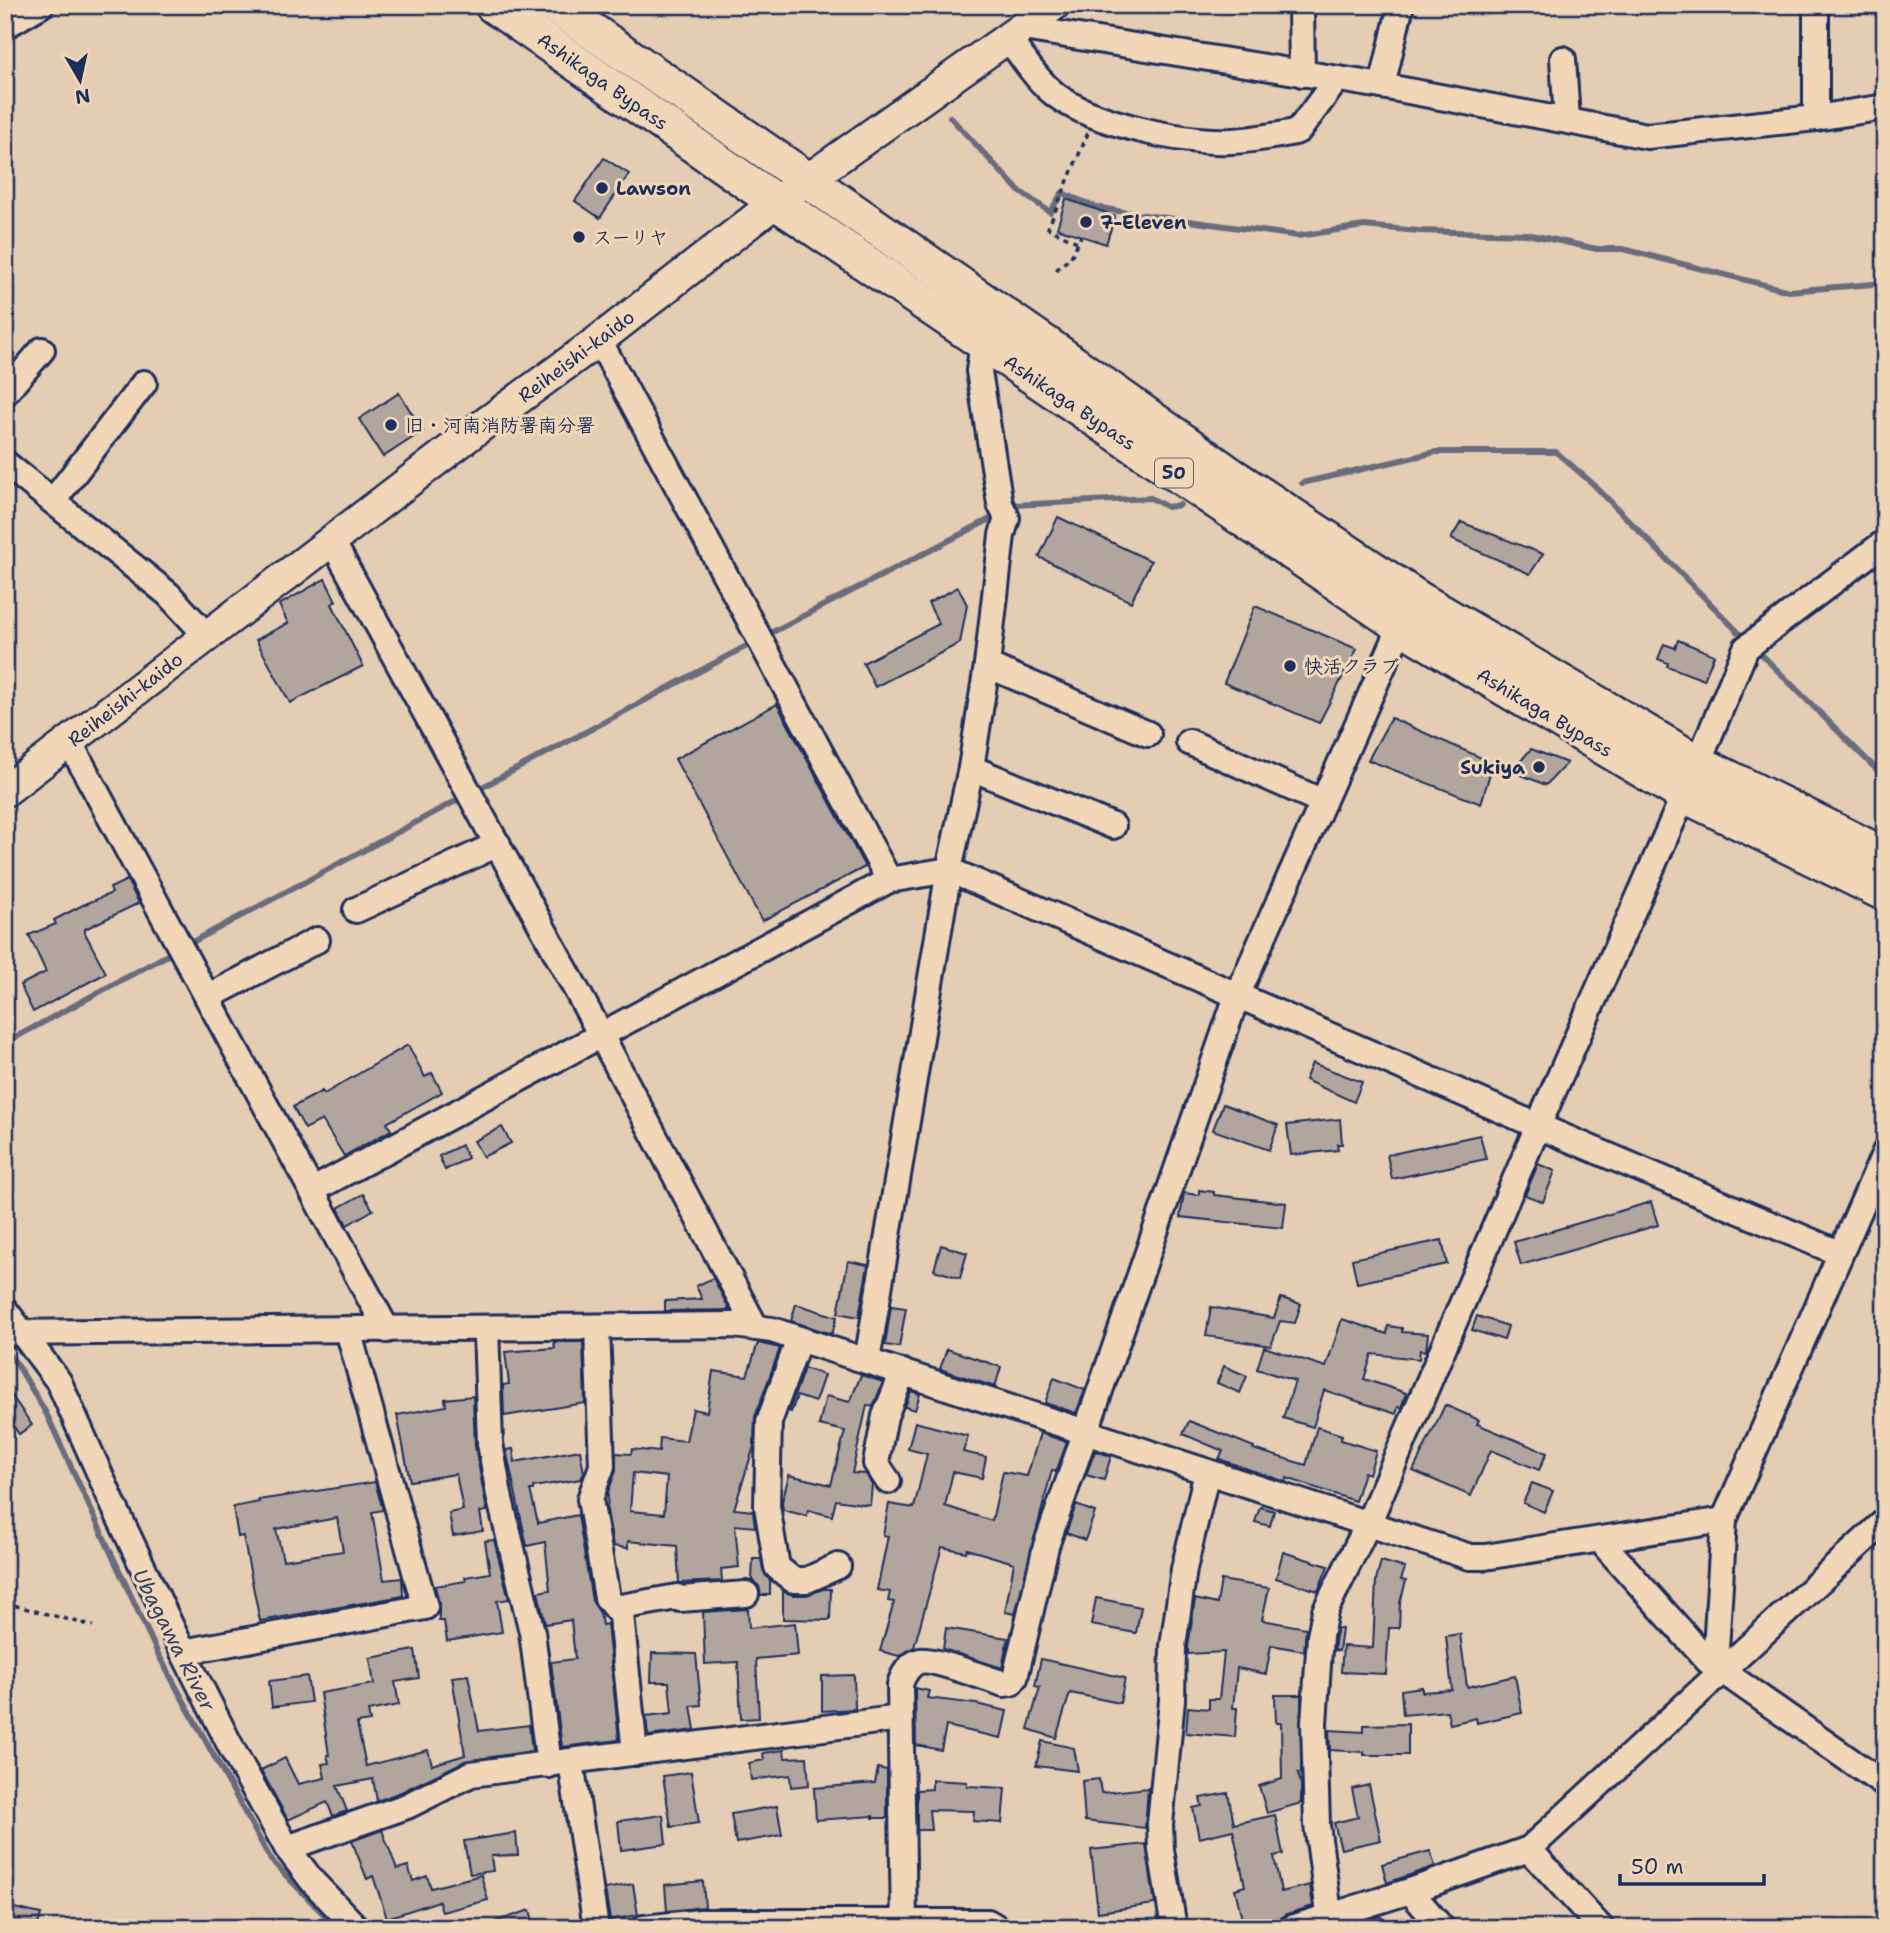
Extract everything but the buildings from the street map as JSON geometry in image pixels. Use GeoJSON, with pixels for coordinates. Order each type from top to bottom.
{"type":"FeatureCollection","features":[{"type":"Feature","properties":{"kind":"highway","name":"Ashikaga Bypass"},"geometry":{"type":"LineString","coordinates":[[493,5],[776,202],[1401,626],[1683,794],[1885,893]]}},
{"type":"Feature","properties":{"kind":"highway","name":"Ashikaga Bypass"},"geometry":{"type":"LineString","coordinates":[[554,5],[1036,337],[1232,476],[1418,599],[1698,763],[1885,856]]}},
{"type":"Feature","properties":{"kind":"main road","name":"Reiheishi-kaido"},"geometry":{"type":"LineString","coordinates":[[5,792],[776,202],[1054,5]]}},
{"type":"Feature","properties":{"kind":"street"},"geometry":{"type":"LineString","coordinates":[[5,26],[41,5]]}},
{"type":"Feature","properties":{"kind":"street"},"geometry":{"type":"LineString","coordinates":[[1301,5],[1302,74]]}},
{"type":"Feature","properties":{"kind":"street"},"geometry":{"type":"LineString","coordinates":[[1382,86],[1401,5]]}},
{"type":"Feature","properties":{"kind":"street"},"geometry":{"type":"LineString","coordinates":[[1816,5],[1816,118]]}},
{"type":"Feature","properties":{"kind":"street"},"geometry":{"type":"LineString","coordinates":[[1016,33],[1382,86],[1647,136],[1816,118],[1885,107]]}},
{"type":"Feature","properties":{"kind":"street"},"geometry":{"type":"LineString","coordinates":[[1016,33],[1039,80],[1069,104],[1125,126],[1175,136],[1229,141],[1263,138],[1299,130],[1337,79]]}},
{"type":"Feature","properties":{"kind":"street"},"geometry":{"type":"LineString","coordinates":[[1563,59],[1567,120]]}},
{"type":"Feature","properties":{"kind":"street"},"geometry":{"type":"LineString","coordinates":[[599,340],[889,880]]}},
{"type":"Feature","properties":{"kind":"street"},"geometry":{"type":"LineString","coordinates":[[867,1361],[949,870],[971,768],[1003,535],[1003,511],[979,371],[983,342]]}},
{"type":"Feature","properties":{"kind":"street"},"geometry":{"type":"LineString","coordinates":[[5,393],[43,350]]}},
{"type":"Feature","properties":{"kind":"street"},"geometry":{"type":"LineString","coordinates":[[52,501],[144,383]]}},
{"type":"Feature","properties":{"kind":"street"},"geometry":{"type":"LineString","coordinates":[[5,463],[168,594],[207,636]]}},
{"type":"Feature","properties":{"kind":"street"},"geometry":{"type":"LineString","coordinates":[[332,541],[471,793],[756,1328]]}},
{"type":"Feature","properties":{"kind":"street"},"geometry":{"type":"LineString","coordinates":[[1330,1922],[1317,1825],[1314,1723],[1320,1636],[1325,1611],[1368,1524],[1538,1126],[1751,643],[1885,542]]}},
{"type":"Feature","properties":{"kind":"street"},"geometry":{"type":"LineString","coordinates":[[904,1924],[900,1718],[902,1678],[913,1664],[926,1660],[1004,1684],[1011,1683],[1015,1678],[1046,1546],[1237,996],[1401,626]]}},
{"type":"Feature","properties":{"kind":"street"},"geometry":{"type":"LineString","coordinates":[[987,665],[1148,734]]}},
{"type":"Feature","properties":{"kind":"street"},"geometry":{"type":"LineString","coordinates":[[1189,741],[1323,802]]}},
{"type":"Feature","properties":{"kind":"street"},"geometry":{"type":"LineString","coordinates":[[70,743],[387,1330]]}},
{"type":"Feature","properties":{"kind":"street"},"geometry":{"type":"LineString","coordinates":[[971,768],[1113,826]]}},
{"type":"Feature","properties":{"kind":"street"},"geometry":{"type":"LineString","coordinates":[[356,910],[498,844]]}},
{"type":"Feature","properties":{"kind":"street"},"geometry":{"type":"LineString","coordinates":[[313,1190],[889,880],[949,870],[1538,1126],[1839,1253]]}},
{"type":"Feature","properties":{"kind":"street"},"geometry":{"type":"LineString","coordinates":[[208,998],[317,940]]}},
{"type":"Feature","properties":{"kind":"street"},"geometry":{"type":"LineString","coordinates":[[1721,1670],[1716,1649],[1724,1520],[1885,1152]]}},
{"type":"Feature","properties":{"kind":"street"},"geometry":{"type":"LineString","coordinates":[[5,1310],[11,1333],[59,1382],[183,1652],[233,1751],[287,1848],[313,1882],[357,1928]]}},
{"type":"Feature","properties":{"kind":"street"},"geometry":{"type":"LineString","coordinates":[[11,1333],[734,1325],[799,1339],[1470,1558],[1724,1520]]}},
{"type":"Feature","properties":{"kind":"street"},"geometry":{"type":"LineString","coordinates":[[597,1327],[602,1466],[590,1499],[607,1598],[621,1615],[635,1754]]}},
{"type":"Feature","properties":{"kind":"street"},"geometry":{"type":"LineString","coordinates":[[486,1328],[490,1443],[499,1494],[560,1764],[584,1857],[596,1928]]}},
{"type":"Feature","properties":{"kind":"street"},"geometry":{"type":"LineString","coordinates":[[183,1652],[425,1607],[348,1330]]}},
{"type":"Feature","properties":{"kind":"street"},"geometry":{"type":"LineString","coordinates":[[799,1339],[769,1422],[767,1506],[777,1567],[793,1580],[807,1580],[838,1566]]}},
{"type":"Feature","properties":{"kind":"street"},"geometry":{"type":"LineString","coordinates":[[888,1481],[876,1463],[885,1416],[903,1372]]}},
{"type":"Feature","properties":{"kind":"street"},"geometry":{"type":"LineString","coordinates":[[1174,1928],[1161,1850],[1160,1824],[1172,1700],[1173,1646],[1184,1569],[1207,1472]]}},
{"type":"Feature","properties":{"kind":"street"},"geometry":{"type":"LineString","coordinates":[[1292,1928],[1330,1922],[1529,1849],[1885,1521]]}},
{"type":"Feature","properties":{"kind":"street"},"geometry":{"type":"LineString","coordinates":[[1603,1539],[1606,1547],[1705,1658],[1885,1785]]}},
{"type":"Feature","properties":{"kind":"street"},"geometry":{"type":"LineString","coordinates":[[615,1608],[677,1597],[680,1599],[746,1594]]}},
{"type":"Feature","properties":{"kind":"street"},"geometry":{"type":"LineString","coordinates":[[287,1848],[407,1806],[471,1774],[900,1718]]}},
{"type":"Feature","properties":{"kind":"street"},"geometry":{"type":"LineString","coordinates":[[1529,1849],[1590,1924]]}},
{"type":"Feature","properties":{"kind":"street"},"geometry":{"type":"LineString","coordinates":[[1410,1891],[1442,1928]]}},
{"type":"Feature","properties":{"kind":"street"},"geometry":{"type":"LineString","coordinates":[[644,1928],[701,1922],[988,1922],[998,1928]]}},
{"type":"Feature","properties":{"kind":"path"},"geometry":{"type":"LineString","coordinates":[[1077,242],[1048,228],[1095,115]]}},
{"type":"Feature","properties":{"kind":"path"},"geometry":{"type":"LineString","coordinates":[[1056,270],[1071,257],[1081,236]]}},
{"type":"Feature","properties":{"kind":"path"},"geometry":{"type":"LineString","coordinates":[[5,1603],[93,1626]]}},
{"type":"Feature","properties":{"kind":"waterway"},"geometry":{"type":"LineString","coordinates":[[950,117],[1019,191],[1050,212],[1062,193],[1096,207],[1123,212],[1298,236],[1364,226],[1419,231],[1527,234],[1597,249],[1623,249],[1789,291],[1885,283]]}},
{"type":"Feature","properties":{"kind":"waterway"},"geometry":{"type":"LineString","coordinates":[[1302,483],[1436,452],[1556,452],[1592,483],[1747,641]]}},
{"type":"Feature","properties":{"kind":"waterway"},"geometry":{"type":"LineString","coordinates":[[1007,509],[1014,505],[1151,498],[1167,507],[1180,505]]}},
{"type":"Feature","properties":{"kind":"waterway"},"geometry":{"type":"LineString","coordinates":[[765,636],[998,515]]}},
{"type":"Feature","properties":{"kind":"waterway"},"geometry":{"type":"LineString","coordinates":[[475,791],[756,641]]}},
{"type":"Feature","properties":{"kind":"waterway"},"geometry":{"type":"LineString","coordinates":[[1755,648],[1885,778]]}},
{"type":"Feature","properties":{"kind":"waterway"},"geometry":{"type":"LineString","coordinates":[[185,946],[465,796]]}},
{"type":"Feature","properties":{"kind":"waterway"},"geometry":{"type":"LineString","coordinates":[[5,1043],[175,951]]}},
{"type":"Feature","properties":{"kind":"waterway","name":"Ubagawa River"},"geometry":{"type":"LineString","coordinates":[[5,1351],[17,1364],[46,1413],[158,1654],[271,1860],[337,1928]]}},
{"type":"Feature","properties":{"kind":"place","name":"Lawson"},"geometry":{"type":"Point","coordinates":[602,188]}},
{"type":"Feature","properties":{"kind":"place","name":"7-Eleven"},"geometry":{"type":"Point","coordinates":[1086,222]}},
{"type":"Feature","properties":{"kind":"place","name":"スーリヤ"},"geometry":{"type":"Point","coordinates":[579,237]}},
{"type":"Feature","properties":{"kind":"place","name":"旧・河南消防署南分署"},"geometry":{"type":"Point","coordinates":[391,425]}},
{"type":"Feature","properties":{"kind":"place","name":"快活クラブ"},"geometry":{"type":"Point","coordinates":[1290,666]}},
{"type":"Feature","properties":{"kind":"place","name":"Sukiya"},"geometry":{"type":"Point","coordinates":[1539,767]}}]}
